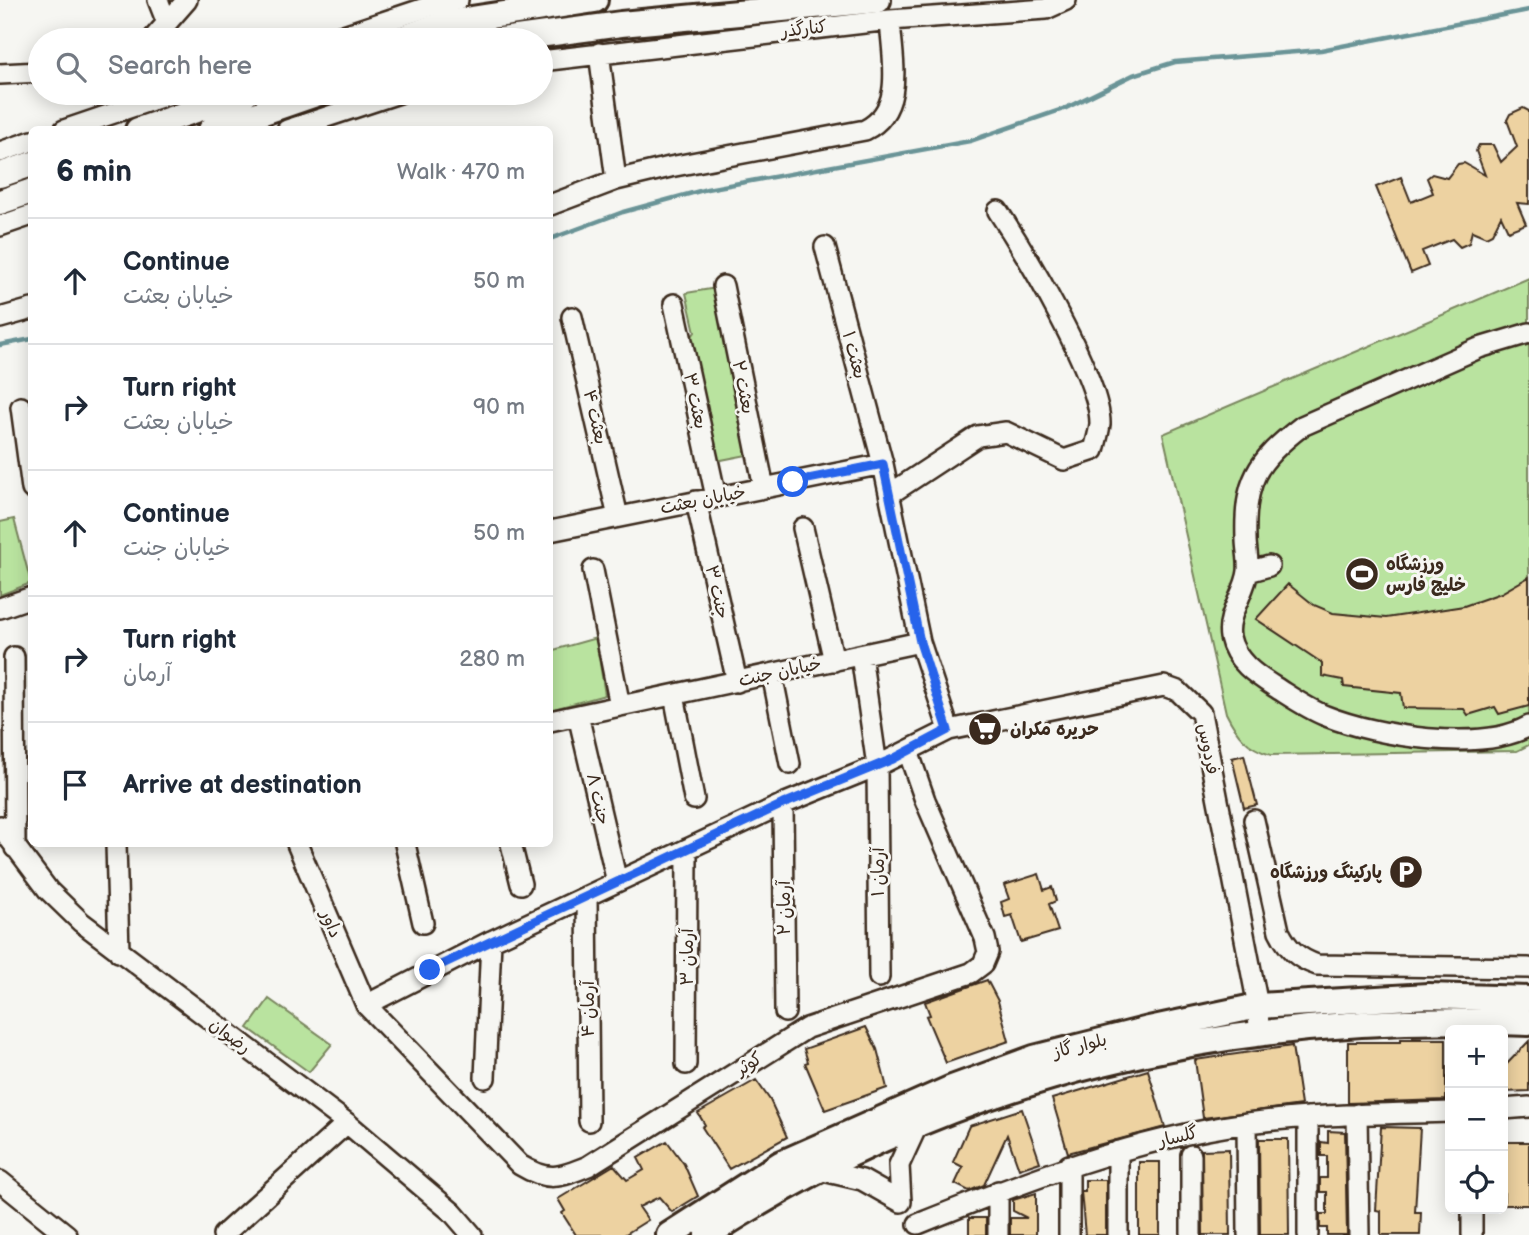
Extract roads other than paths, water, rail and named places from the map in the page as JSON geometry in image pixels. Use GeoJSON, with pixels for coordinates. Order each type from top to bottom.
{"type":"FeatureCollection","features":[{"type":"Feature","properties":{"kind":"main road"},"geometry":{"type":"LineString","coordinates":[[431,28],[445,23],[595,0]]}},
{"type":"Feature","properties":{"kind":"main road"},"geometry":{"type":"LineString","coordinates":[[553,33],[621,24],[884,10]]}},
{"type":"Feature","properties":{"kind":"main road"},"geometry":{"type":"LineString","coordinates":[[150,126],[211,105]]}},
{"type":"Feature","properties":{"kind":"main road"},"geometry":{"type":"LineString","coordinates":[[223,126],[283,105]]}},
{"type":"Feature","properties":{"kind":"main road"},"geometry":{"type":"LineString","coordinates":[[0,175],[28,165]]}},
{"type":"Feature","properties":{"kind":"main road"},"geometry":{"type":"LineString","coordinates":[[0,202],[28,192]]}},
{"type":"Feature","properties":{"kind":"main road","name":"بلوار گاز"},"geometry":{"type":"LineString","coordinates":[[669,1235],[780,1164],[952,1088],[1034,1058],[1149,1029],[1258,1006],[1428,996],[1529,999]]}},
{"type":"Feature","properties":{"kind":"main road","name":"بلوار گاز"},"geometry":{"type":"LineString","coordinates":[[708,1235],[818,1170],[917,1126],[1055,1073],[1177,1044],[1259,1031],[1374,1022],[1529,1023]]}},
{"type":"Feature","properties":{"kind":"street"},"geometry":{"type":"LineString","coordinates":[[158,0],[167,23]]}},
{"type":"Feature","properties":{"kind":"street"},"geometry":{"type":"LineString","coordinates":[[163,28],[187,0]]}},
{"type":"Feature","properties":{"kind":"street"},"geometry":{"type":"LineString","coordinates":[[365,28],[437,4],[458,0]]}},
{"type":"Feature","properties":{"kind":"street","name":"کنارگذر"},"geometry":{"type":"LineString","coordinates":[[553,59],[884,10],[1046,9],[1066,0]]}},
{"type":"Feature","properties":{"kind":"street"},"geometry":{"type":"LineString","coordinates":[[553,204],[617,180],[670,167],[865,131],[879,124],[888,110],[894,91],[884,10]]}},
{"type":"Feature","properties":{"kind":"street"},"geometry":{"type":"LineString","coordinates":[[599,53],[617,180]]}},
{"type":"Feature","properties":{"kind":"street"},"geometry":{"type":"LineString","coordinates":[[0,75],[28,73]]}},
{"type":"Feature","properties":{"kind":"street"},"geometry":{"type":"LineString","coordinates":[[76,126],[138,105]]}},
{"type":"Feature","properties":{"kind":"street"},"geometry":{"type":"LineString","coordinates":[[322,124],[369,105]]}},
{"type":"Feature","properties":{"kind":"street"},"geometry":{"type":"LineString","coordinates":[[0,152],[28,142]]}},
{"type":"Feature","properties":{"kind":"street"},"geometry":{"type":"LineString","coordinates":[[890,494],[978,436],[1006,432],[1064,460],[1094,450],[1100,422],[1090,384],[1033,265],[999,211]]}},
{"type":"Feature","properties":{"kind":"street"},"geometry":{"type":"LineString","coordinates":[[0,226],[28,222]]}},
{"type":"Feature","properties":{"kind":"street","name":"بعثت ۱"},"geometry":{"type":"LineString","coordinates":[[825,247],[883,464]]}},
{"type":"Feature","properties":{"kind":"street","name":"بعثت ۲"},"geometry":{"type":"LineString","coordinates":[[723,286],[764,488]]}},
{"type":"Feature","properties":{"kind":"street","name":"بعثت ۳"},"geometry":{"type":"LineString","coordinates":[[674,304],[716,497]]}},
{"type":"Feature","properties":{"kind":"street"},"geometry":{"type":"LineString","coordinates":[[0,318],[28,310]]}},
{"type":"Feature","properties":{"kind":"street","name":"بعثت ۴"},"geometry":{"type":"LineString","coordinates":[[572,317],[618,517]]}},
{"type":"Feature","properties":{"kind":"street"},"geometry":{"type":"LineString","coordinates":[[1529,333],[1479,348],[1301,426],[1282,441],[1248,487],[1245,510],[1248,572],[1240,591],[1230,635],[1238,657],[1256,675],[1325,716],[1408,735],[1459,740],[1514,734],[1529,726]]}},
{"type":"Feature","properties":{"kind":"street"},"geometry":{"type":"LineString","coordinates":[[21,407],[28,459]]}},
{"type":"Feature","properties":{"kind":"street"},"geometry":{"type":"LineString","coordinates":[[883,464],[920,642],[948,730]]}},
{"type":"Feature","properties":{"kind":"street","name":"خیابان بعثت"},"geometry":{"type":"LineString","coordinates":[[553,530],[883,464]]}},
{"type":"Feature","properties":{"kind":"street","name":"جنت ۳"},"geometry":{"type":"LineString","coordinates":[[696,501],[737,682]]}},
{"type":"Feature","properties":{"kind":"street"},"geometry":{"type":"LineString","coordinates":[[803,528],[834,661]]}},
{"type":"Feature","properties":{"kind":"street"},"geometry":{"type":"LineString","coordinates":[[1248,572],[1269,566]]}},
{"type":"Feature","properties":{"kind":"street"},"geometry":{"type":"LineString","coordinates":[[593,570],[621,706]]}},
{"type":"Feature","properties":{"kind":"street"},"geometry":{"type":"LineString","coordinates":[[0,608],[28,598]]}},
{"type":"Feature","properties":{"kind":"street","name":"خیابان جنت"},"geometry":{"type":"LineString","coordinates":[[553,720],[920,642]]}},
{"type":"Feature","properties":{"kind":"street","name":"آرمان ۱"},"geometry":{"type":"LineString","coordinates":[[861,655],[877,766],[878,977]]}},
{"type":"Feature","properties":{"kind":"street"},"geometry":{"type":"LineString","coordinates":[[13,657],[15,848]]}},
{"type":"Feature","properties":{"kind":"street"},"geometry":{"type":"LineString","coordinates":[[772,674],[790,764]]}},
{"type":"Feature","properties":{"kind":"street","name":"فردوس"},"geometry":{"type":"LineString","coordinates":[[366,1005],[491,941],[783,804],[877,766],[948,730],[1164,686],[1178,691],[1192,701],[1200,713],[1258,1006],[1259,1031]]}},
{"type":"Feature","properties":{"kind":"street"},"geometry":{"type":"LineString","coordinates":[[674,695],[694,799]]}},
{"type":"Feature","properties":{"kind":"street","name":"جنت ۸"},"geometry":{"type":"LineString","coordinates":[[578,715],[617,882]]}},
{"type":"Feature","properties":{"kind":"street","name":"کوثر"},"geometry":{"type":"LineString","coordinates":[[366,1005],[520,1165],[535,1174],[559,1178],[588,1166],[807,1028],[971,973],[983,964],[988,952],[985,938],[925,800],[908,751]]}},
{"type":"Feature","properties":{"kind":"street","name":"آرمان ۲"},"geometry":{"type":"LineString","coordinates":[[783,804],[785,1012]]}},
{"type":"Feature","properties":{"kind":"street"},"geometry":{"type":"LineString","coordinates":[[1254,820],[1279,931],[1285,944],[1305,961],[1317,965],[1529,968]]}},
{"type":"Feature","properties":{"kind":"street","name":"رضوان"},"geometry":{"type":"LineString","coordinates":[[0,827],[48,890],[119,952],[347,1124],[453,1213],[472,1235]]}},
{"type":"Feature","properties":{"kind":"street"},"geometry":{"type":"LineString","coordinates":[[116,847],[119,952]]}},
{"type":"Feature","properties":{"kind":"street","name":"داور"},"geometry":{"type":"LineString","coordinates":[[298,847],[366,1005]]}},
{"type":"Feature","properties":{"kind":"street"},"geometry":{"type":"LineString","coordinates":[[406,847],[423,923]]}},
{"type":"Feature","properties":{"kind":"street"},"geometry":{"type":"LineString","coordinates":[[512,847],[521,884]]}},
{"type":"Feature","properties":{"kind":"street","name":"آرمان ۳"},"geometry":{"type":"LineString","coordinates":[[687,849],[687,1064]]}},
{"type":"Feature","properties":{"kind":"street","name":"آرمان ۴"},"geometry":{"type":"LineString","coordinates":[[587,896],[589,1121]]}},
{"type":"Feature","properties":{"kind":"street"},"geometry":{"type":"LineString","coordinates":[[485,1078],[491,941]]}},
{"type":"Feature","properties":{"kind":"street"},"geometry":{"type":"LineString","coordinates":[[1508,1109],[1529,1107]]}},
{"type":"Feature","properties":{"kind":"street","name":"گلسار"},"geometry":{"type":"LineString","coordinates":[[922,1230],[998,1191],[1069,1165],[1118,1151],[1247,1123],[1357,1114],[1445,1112]]}},
{"type":"Feature","properties":{"kind":"street"},"geometry":{"type":"LineString","coordinates":[[1357,1114],[1359,1235]]}},
{"type":"Feature","properties":{"kind":"street"},"geometry":{"type":"LineString","coordinates":[[1308,1117],[1308,1235]]}},
{"type":"Feature","properties":{"kind":"street"},"geometry":{"type":"LineString","coordinates":[[1247,1123],[1248,1235]]}},
{"type":"Feature","properties":{"kind":"street"},"geometry":{"type":"LineString","coordinates":[[223,1235],[347,1124]]}},
{"type":"Feature","properties":{"kind":"street"},"geometry":{"type":"LineString","coordinates":[[901,1202],[899,1165],[917,1126]]}},
{"type":"Feature","properties":{"kind":"street"},"geometry":{"type":"LineString","coordinates":[[1118,1151],[1118,1235]]}},
{"type":"Feature","properties":{"kind":"street"},"geometry":{"type":"LineString","coordinates":[[1191,1156],[1191,1235]]}},
{"type":"Feature","properties":{"kind":"street"},"geometry":{"type":"LineString","coordinates":[[1069,1165],[1069,1235]]}},
{"type":"Feature","properties":{"kind":"street"},"geometry":{"type":"LineString","coordinates":[[818,1170],[844,1173],[901,1202],[922,1230]]}},
{"type":"Feature","properties":{"kind":"street"},"geometry":{"type":"LineString","coordinates":[[0,1181],[47,1227],[67,1235]]}},
{"type":"Feature","properties":{"kind":"street"},"geometry":{"type":"LineString","coordinates":[[998,1191],[998,1235]]}},
{"type":"Feature","properties":{"kind":"street"},"geometry":{"type":"LineString","coordinates":[[1472,1214],[1472,1235]]}},
{"type":"Feature","properties":{"kind":"waterway"},"geometry":{"type":"LineString","coordinates":[[553,238],[623,212],[707,189],[970,141],[1066,108],[1133,75],[1175,62],[1321,50],[1529,10]]}},
{"type":"Feature","properties":{"kind":"waterway"},"geometry":{"type":"LineString","coordinates":[[0,345],[28,340]]}},
{"type":"Feature","properties":{"kind":"place","name":"ورزشگاه خلیج فارس"},"geometry":{"type":"Point","coordinates":[1362,574]}},
{"type":"Feature","properties":{"kind":"place","name":"حریره مکران"},"geometry":{"type":"Point","coordinates":[985,729]}},
{"type":"Feature","properties":{"kind":"place","name":"پارکینگ ورزشگاه"},"geometry":{"type":"Point","coordinates":[1406,872]}}]}
